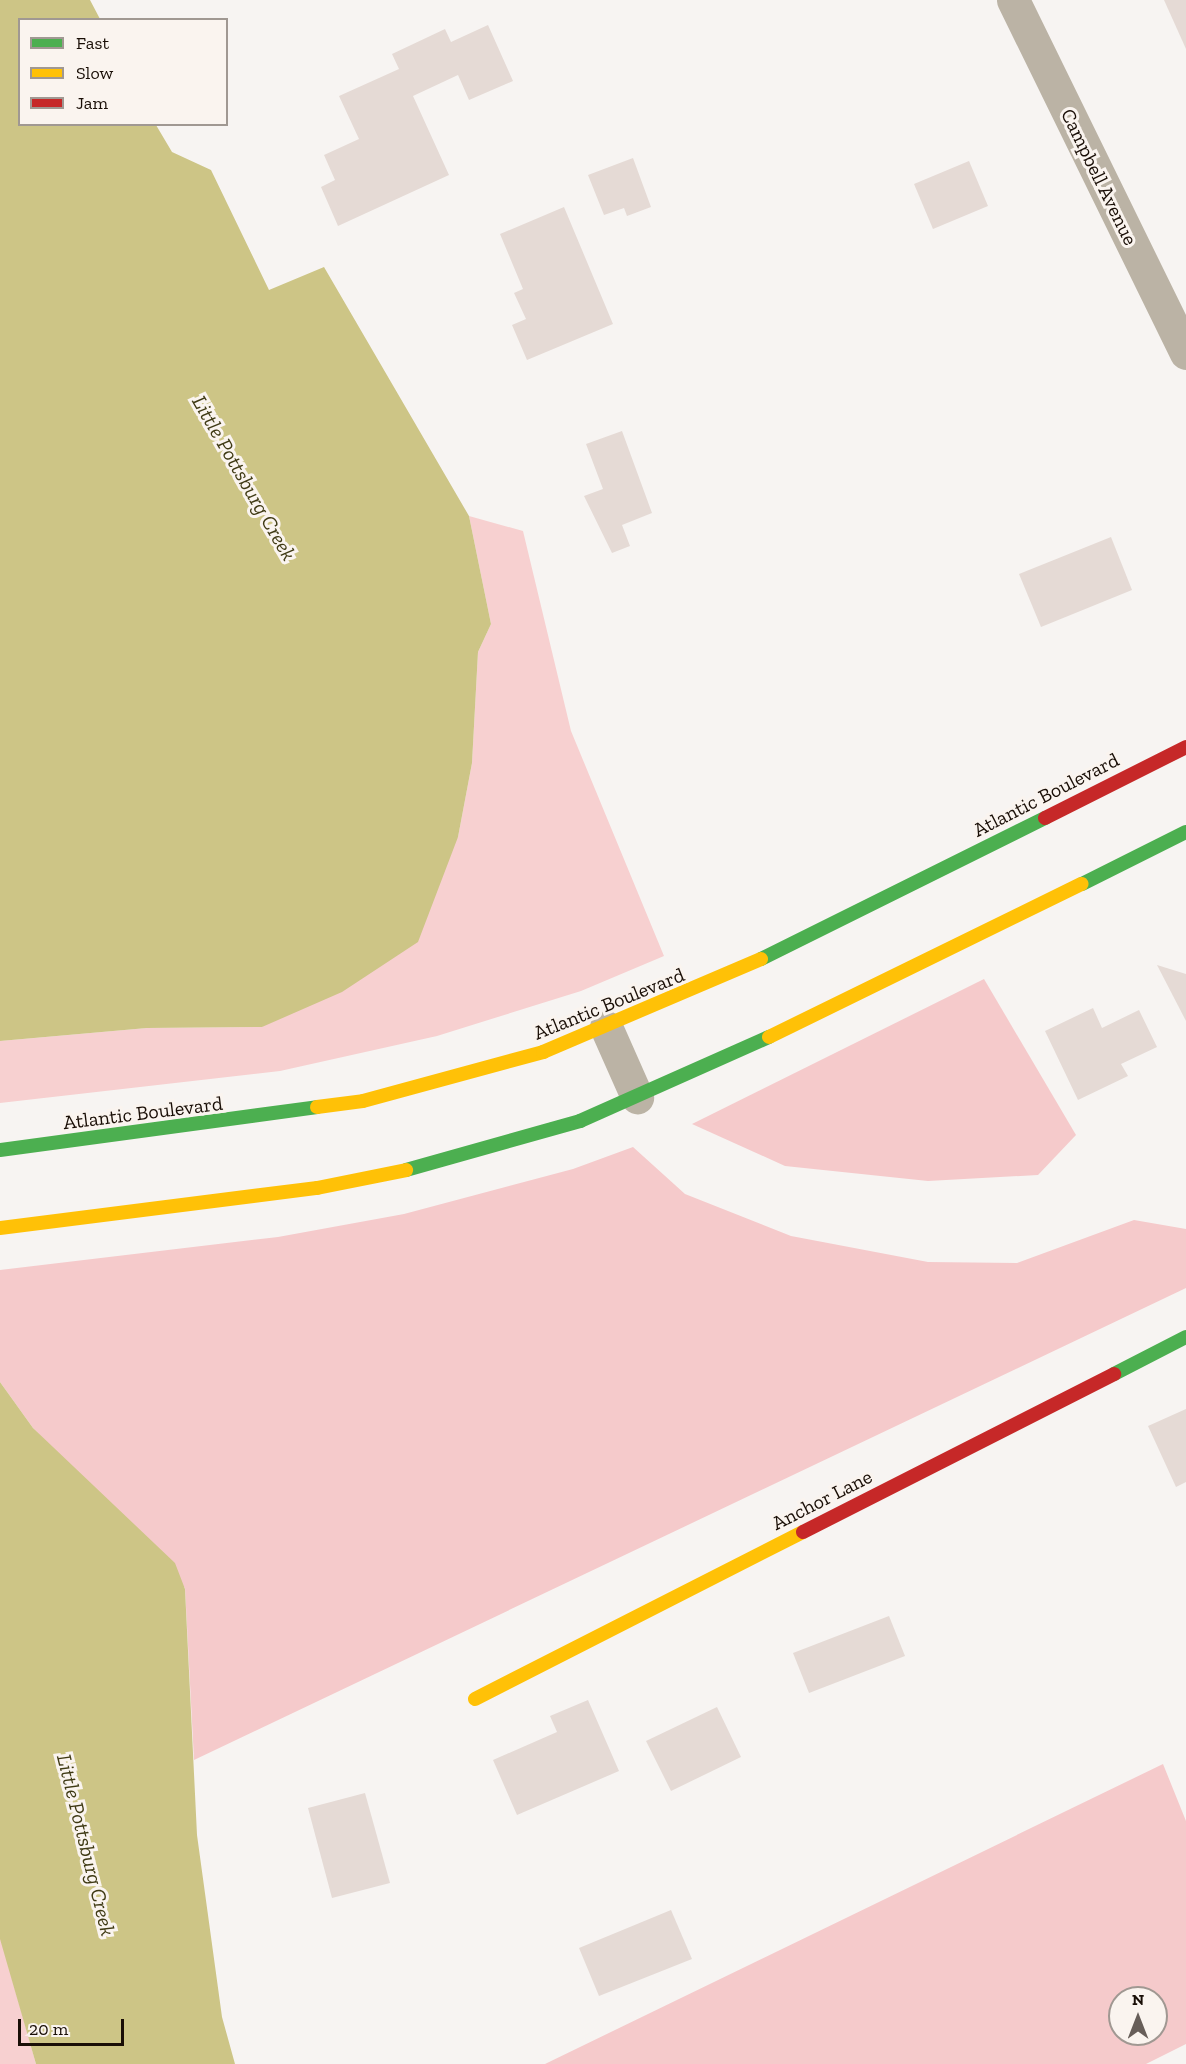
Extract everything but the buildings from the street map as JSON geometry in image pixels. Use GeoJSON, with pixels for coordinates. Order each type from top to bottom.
{"type":"FeatureCollection","features":[{"type":"Feature","properties":{"kind":"main road","name":"Atlantic Boulevard"},"geometry":{"type":"LineString","coordinates":[[0,1150],[363,1101],[475,1074],[606,1027],[769,956],[1186,747]]}},
{"type":"Feature","properties":{"kind":"main road"},"geometry":{"type":"LineString","coordinates":[[0,1228],[349,1182],[518,1140],[637,1097],[800,1023],[1186,832]]}},
{"type":"Feature","properties":{"kind":"main road","name":"Anchor Lane"},"geometry":{"type":"LineString","coordinates":[[475,1699],[1186,1337]]}},
{"type":"Feature","properties":{"kind":"street","name":"Campbell Avenue"},"geometry":{"type":"LineString","coordinates":[[1013,0],[1186,353]]}},
{"type":"Feature","properties":{"kind":"street"},"geometry":{"type":"LineString","coordinates":[[606,1027],[637,1097]]}},
{"type":"Feature","properties":{"kind":"shaded area"},"geometry":{"type":"Polygon","coordinates":[[[469,516],[523,531],[571,731],[664,956],[581,991],[437,1036],[280,1071],[0,1103],[0,1041],[147,1028],[262,1027],[458,837],[472,763],[478,652],[491,624],[469,516]]]}},
{"type":"Feature","properties":{"kind":"shaded area"},"geometry":{"type":"Polygon","coordinates":[[[984,979],[1076,1135],[1038,1175],[928,1181],[785,1166],[692,1124],[984,979]]]}},
{"type":"Feature","properties":{"kind":"shaded area"},"geometry":{"type":"Polygon","coordinates":[[[633,1147],[685,1194],[791,1236],[928,1262],[1017,1263],[1134,1220],[1186,1229],[1186,1288],[194,1760],[185,1588],[33,1428],[0,1382],[0,1270],[278,1237],[404,1214],[573,1169],[633,1147]]]}},
{"type":"Feature","properties":{"kind":"shaded area"},"geometry":{"type":"Polygon","coordinates":[[[1163,1764],[1186,1821],[1186,2044],[1146,2064],[545,2064],[1163,1764]]]}},
{"type":"Feature","properties":{"kind":"shaded area"},"geometry":{"type":"Polygon","coordinates":[[[1,1939],[36,2064],[0,2064],[1,1939]]]}},
{"type":"Feature","properties":{"kind":"water","name":"Little Pottsburg Creek"},"geometry":{"type":"Polygon","coordinates":[[[0,0],[90,0],[99,18],[18,18],[18,126],[157,126],[172,152],[211,170],[269,290],[324,267],[469,516],[491,624],[478,652],[472,763],[458,837],[418,942],[342,992],[262,1027],[147,1028],[0,1041],[0,0]]]}},
{"type":"Feature","properties":{"kind":"water","name":"Little Pottsburg Creek"},"geometry":{"type":"Polygon","coordinates":[[[0,1382],[33,1428],[175,1563],[185,1589],[197,1835],[222,2017],[235,2064],[36,2064],[0,1939],[0,1382]]]}},
{"type":"Feature","properties":{"kind":"traffic: fast"},"geometry":{"type":"LineString","coordinates":[[761,959],[1045,818]]}},
{"type":"Feature","properties":{"kind":"traffic: fast"},"geometry":{"type":"LineString","coordinates":[[1082,884],[1186,832]]}},
{"type":"Feature","properties":{"kind":"traffic: fast"},"geometry":{"type":"LineString","coordinates":[[406,1170],[580,1121],[769,1037]]}},
{"type":"Feature","properties":{"kind":"traffic: fast"},"geometry":{"type":"LineString","coordinates":[[0,1150],[317,1107]]}},
{"type":"Feature","properties":{"kind":"traffic: fast"},"geometry":{"type":"LineString","coordinates":[[1114,1374],[1186,1337]]}},
{"type":"Feature","properties":{"kind":"traffic: slow"},"geometry":{"type":"LineString","coordinates":[[769,1037],[1082,884]]}},
{"type":"Feature","properties":{"kind":"traffic: slow"},"geometry":{"type":"LineString","coordinates":[[317,1107],[363,1101],[543,1052],[761,959]]}},
{"type":"Feature","properties":{"kind":"traffic: slow"},"geometry":{"type":"LineString","coordinates":[[0,1228],[317,1188],[406,1170]]}},
{"type":"Feature","properties":{"kind":"traffic: slow"},"geometry":{"type":"LineString","coordinates":[[475,1699],[803,1532]]}},
{"type":"Feature","properties":{"kind":"traffic: jam"},"geometry":{"type":"LineString","coordinates":[[1045,818],[1186,747]]}},
{"type":"Feature","properties":{"kind":"traffic: jam"},"geometry":{"type":"LineString","coordinates":[[803,1532],[1114,1374]]}}]}
